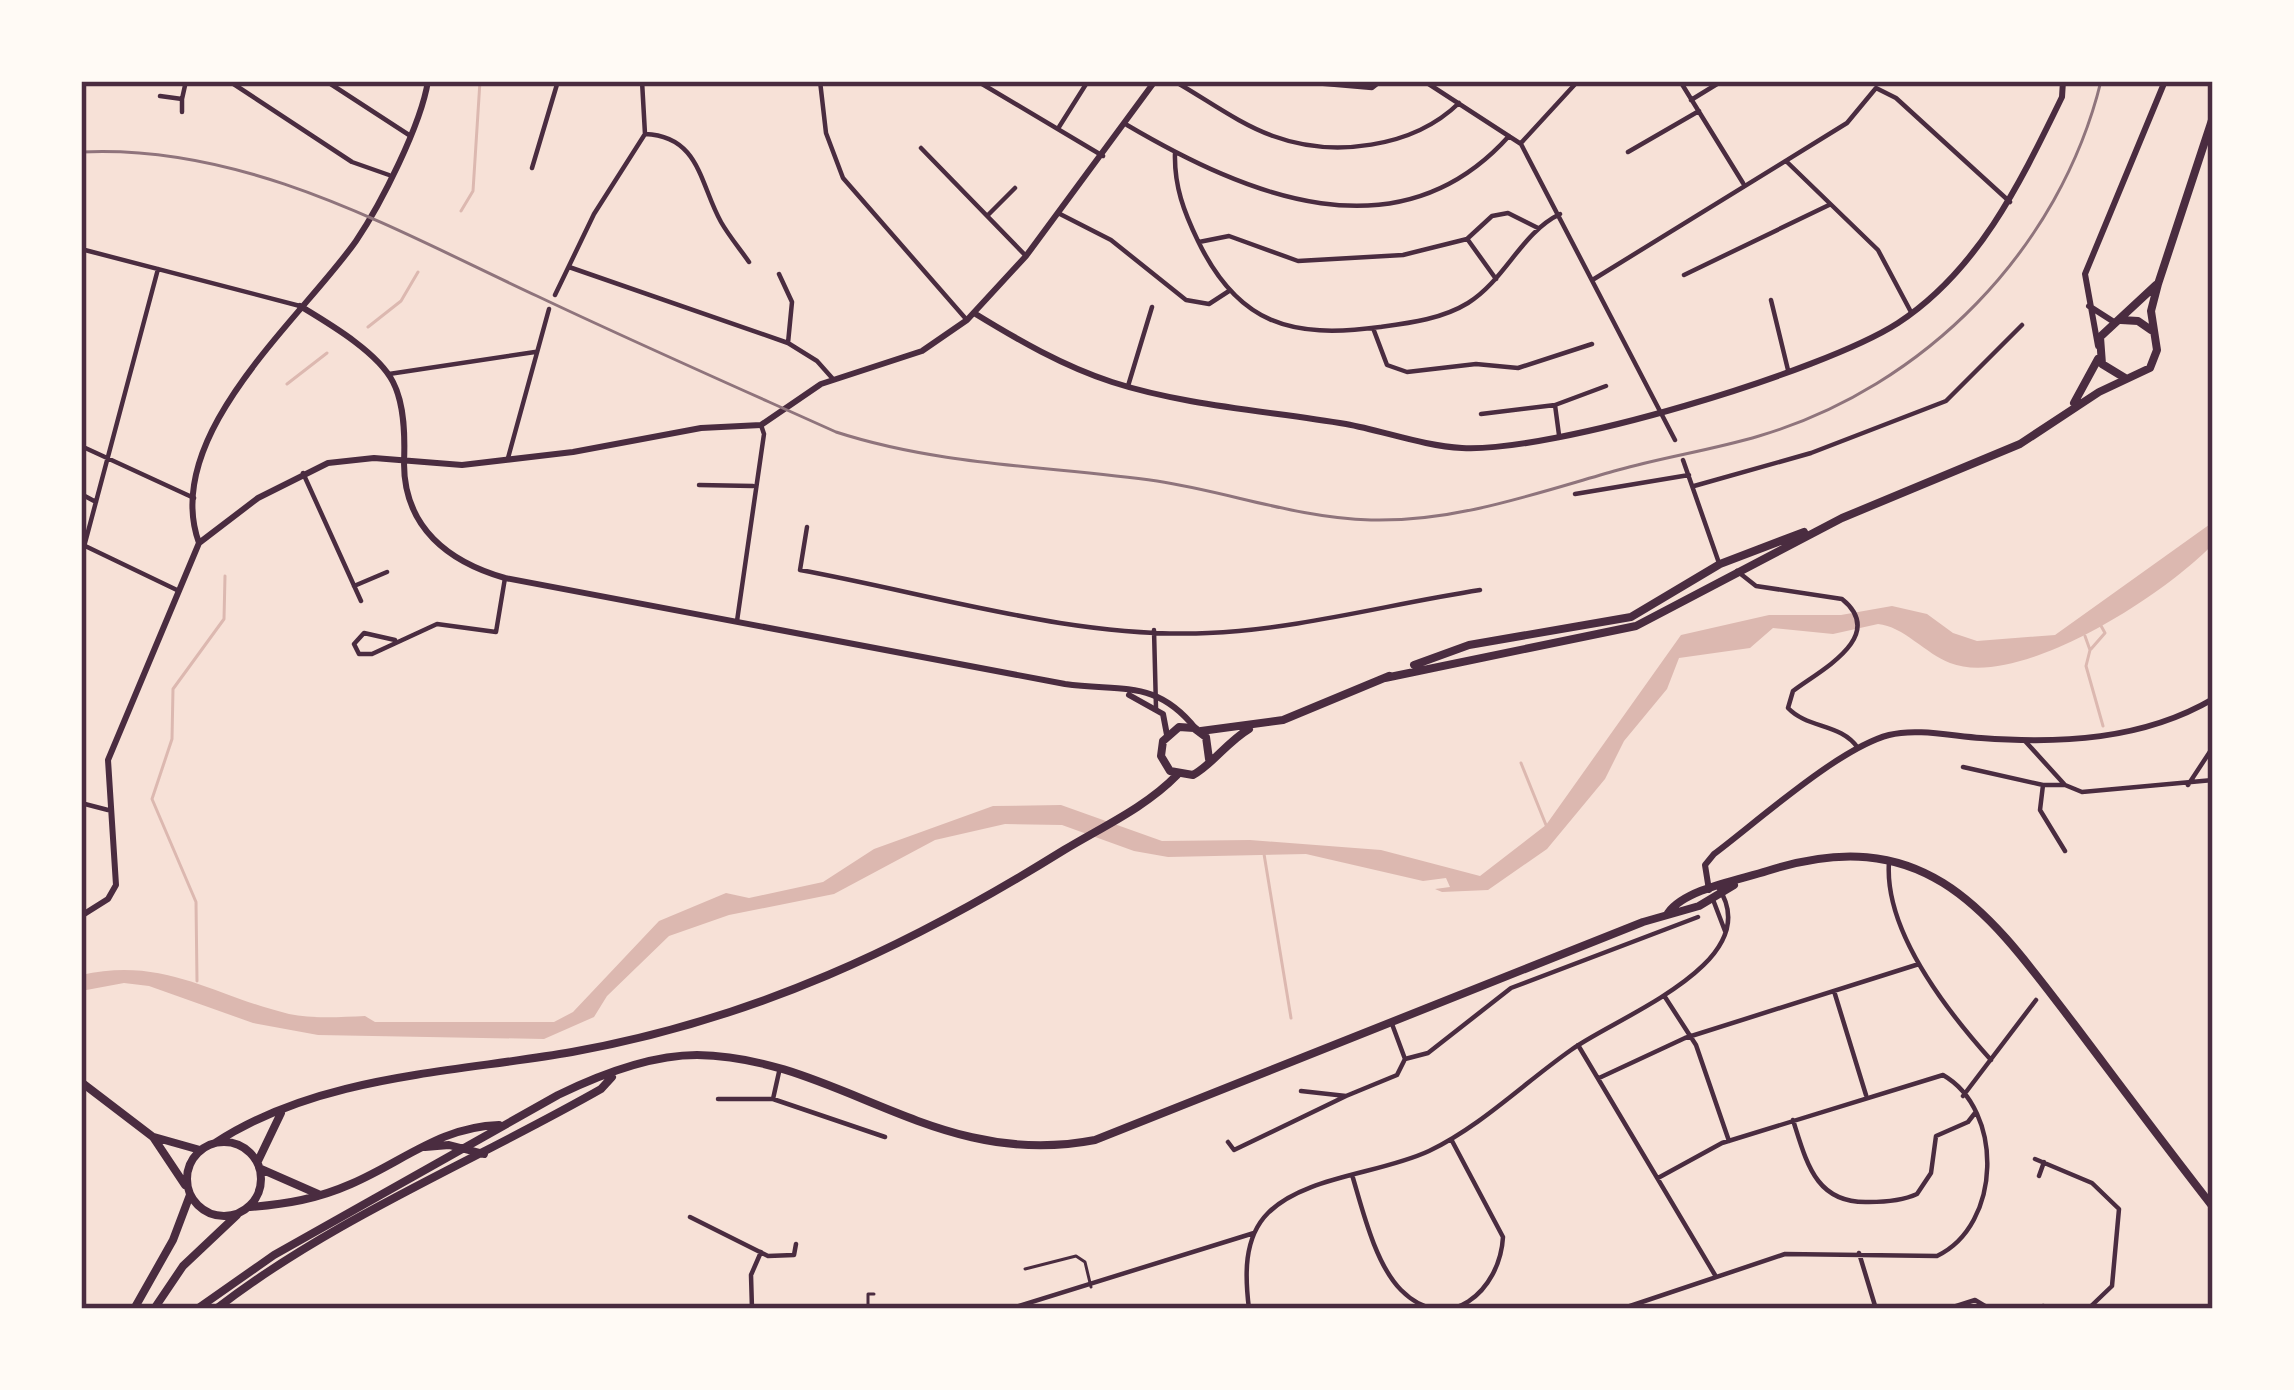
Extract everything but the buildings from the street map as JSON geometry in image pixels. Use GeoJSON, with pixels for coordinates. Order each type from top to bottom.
{"type":"FeatureCollection","features":[{"type":"Feature","properties":{"kind":"main road"},"geometry":{"type":"LineString","coordinates":[[1177,775],[1161,756],[1167,735],[1179,727],[1249,728],[1318,707],[1469,645],[1631,616],[1720,564],[2020,444],[2070,410],[2150,368],[2157,350],[2152,332],[2158,284],[2213,117]]}},
{"type":"Feature","properties":{"kind":"main road"},"geometry":{"type":"LineString","coordinates":[[2070,410],[2117,321],[2158,284]]}},
{"type":"Feature","properties":{"kind":"main road"},"geometry":{"type":"LineString","coordinates":[[2117,321],[2138,321],[2152,332]]}},
{"type":"Feature","properties":{"kind":"main road"},"geometry":{"type":"LineString","coordinates":[[2098,351],[2108,371],[2125,378]]}},
{"type":"Feature","properties":{"kind":"main road"},"geometry":{"type":"LineString","coordinates":[[1384,678],[1636,626],[1839,520]]}},
{"type":"Feature","properties":{"kind":"main road"},"geometry":{"type":"LineString","coordinates":[[134,1309],[189,1192],[190,1163],[200,1150],[269,1114],[348,1087],[643,1037],[777,996],[941,926],[1124,814],[1177,775],[1192,776],[1249,728]]}},
{"type":"Feature","properties":{"kind":"main road"},"geometry":{"type":"LineString","coordinates":[[1198,730],[1210,759]]}},
{"type":"Feature","properties":{"kind":"main road"},"geometry":{"type":"LineString","coordinates":[[197,1309],[274,1255],[594,1077],[613,1076],[664,1058],[695,1055],[779,1072],[973,1140],[1017,1147],[1066,1146],[1095,1140],[1668,913],[1714,890],[1814,860],[1889,859],[1941,879],[1986,912],[2213,1207]]}},
{"type":"Feature","properties":{"kind":"main road"},"geometry":{"type":"LineString","coordinates":[[216,1309],[296,1256],[601,1089],[613,1076]]}},
{"type":"Feature","properties":{"kind":"main road"},"geometry":{"type":"LineString","coordinates":[[81,1082],[153,1137],[189,1192],[210,1214],[238,1214]]}},
{"type":"Feature","properties":{"kind":"main road"},"geometry":{"type":"LineString","coordinates":[[250,1207],[259,1193],[259,1166],[281,1113]]}},
{"type":"Feature","properties":{"kind":"main road"},"geometry":{"type":"LineString","coordinates":[[154,1309],[183,1266],[250,1207],[306,1202],[424,1148],[448,1131],[507,1125]]}},
{"type":"Feature","properties":{"kind":"main road"},"geometry":{"type":"LineString","coordinates":[[153,1137],[200,1150]]}},
{"type":"Feature","properties":{"kind":"main road"},"geometry":{"type":"LineString","coordinates":[[215,1143],[239,1145],[283,1183],[319,1194]]}},
{"type":"Feature","properties":{"kind":"main road"},"geometry":{"type":"LineString","coordinates":[[424,1148],[484,1154]]}},
{"type":"Feature","properties":{"kind":"street"},"geometry":{"type":"LineString","coordinates":[[182,112],[186,81]]}},
{"type":"Feature","properties":{"kind":"street"},"geometry":{"type":"LineString","coordinates":[[230,81],[352,163],[389,176]]}},
{"type":"Feature","properties":{"kind":"street"},"geometry":{"type":"LineString","coordinates":[[326,81],[409,135]]}},
{"type":"Feature","properties":{"kind":"street"},"geometry":{"type":"LineString","coordinates":[[81,916],[108,898],[116,885],[107,774],[115,739],[199,543],[194,498],[214,425],[300,306],[359,237],[409,135],[428,81]]}},
{"type":"Feature","properties":{"kind":"street"},"geometry":{"type":"LineString","coordinates":[[532,168],[558,81]]}},
{"type":"Feature","properties":{"kind":"street"},"geometry":{"type":"LineString","coordinates":[[555,295],[594,214],[645,134],[642,81]]}},
{"type":"Feature","properties":{"kind":"street"},"geometry":{"type":"LineString","coordinates":[[820,81],[826,133],[842,178],[971,316],[1056,360],[1128,386],[1461,448],[1560,436],[1663,408],[1789,372],[1897,324],[1958,270],[2010,202],[2062,97],[2063,81]]}},
{"type":"Feature","properties":{"kind":"street"},"geometry":{"type":"LineString","coordinates":[[977,81],[1103,156]]}},
{"type":"Feature","properties":{"kind":"street"},"geometry":{"type":"LineString","coordinates":[[1058,130],[1088,81]]}},
{"type":"Feature","properties":{"kind":"street"},"geometry":{"type":"LineString","coordinates":[[199,543],[303,473],[348,459],[404,464],[508,458],[701,428],[761,425],[821,384],[922,351],[971,316],[1026,256],[1155,81]]}},
{"type":"Feature","properties":{"kind":"street"},"geometry":{"type":"LineString","coordinates":[[1174,81],[1272,136],[1342,148],[1437,125],[1459,104]]}},
{"type":"Feature","properties":{"kind":"street"},"geometry":{"type":"LineString","coordinates":[[1291,81],[1372,88],[1381,81]]}},
{"type":"Feature","properties":{"kind":"street"},"geometry":{"type":"LineString","coordinates":[[1424,81],[1521,144],[1663,408],[1675,440]]}},
{"type":"Feature","properties":{"kind":"street"},"geometry":{"type":"LineString","coordinates":[[1521,144],[1578,81]]}},
{"type":"Feature","properties":{"kind":"street"},"geometry":{"type":"LineString","coordinates":[[1680,81],[1744,185]]}},
{"type":"Feature","properties":{"kind":"street"},"geometry":{"type":"LineString","coordinates":[[1691,100],[1722,81]]}},
{"type":"Feature","properties":{"kind":"street"},"geometry":{"type":"LineString","coordinates":[[2098,351],[2085,298],[2085,274],[2098,231],[2165,81]]}},
{"type":"Feature","properties":{"kind":"street"},"geometry":{"type":"LineString","coordinates":[[1594,279],[1847,123],[1876,88],[1896,98],[2010,202]]}},
{"type":"Feature","properties":{"kind":"street"},"geometry":{"type":"LineString","coordinates":[[160,96],[182,99]]}},
{"type":"Feature","properties":{"kind":"street"},"geometry":{"type":"LineString","coordinates":[[1628,152],[1699,111]]}},
{"type":"Feature","properties":{"kind":"street"},"geometry":{"type":"LineString","coordinates":[[1126,125],[1257,190],[1300,204],[1335,206],[1401,202],[1437,188],[1487,160],[1509,136]]}},
{"type":"Feature","properties":{"kind":"street"},"geometry":{"type":"LineString","coordinates":[[645,134],[660,134],[693,156],[720,220],[749,262]]}},
{"type":"Feature","properties":{"kind":"street"},"geometry":{"type":"LineString","coordinates":[[921,148],[1026,256]]}},
{"type":"Feature","properties":{"kind":"street"},"geometry":{"type":"LineString","coordinates":[[1175,153],[1174,180],[1199,242],[1229,291],[1268,321],[1296,329],[1373,328],[1422,322],[1452,310],[1496,279],[1538,228],[1561,214]]}},
{"type":"Feature","properties":{"kind":"street"},"geometry":{"type":"LineString","coordinates":[[1786,160],[1878,250],[1911,312]]}},
{"type":"Feature","properties":{"kind":"street"},"geometry":{"type":"LineString","coordinates":[[987,216],[1016,188]]}},
{"type":"Feature","properties":{"kind":"street"},"geometry":{"type":"LineString","coordinates":[[1684,275],[1830,205]]}},
{"type":"Feature","properties":{"kind":"street"},"geometry":{"type":"LineString","coordinates":[[1199,242],[1229,236],[1298,261],[1403,255],[1467,238],[1492,215],[1508,213],[1538,228]]}},
{"type":"Feature","properties":{"kind":"street"},"geometry":{"type":"LineString","coordinates":[[1060,214],[1111,240],[1186,300],[1210,304],[1229,291]]}},
{"type":"Feature","properties":{"kind":"street"},"geometry":{"type":"LineString","coordinates":[[1467,238],[1496,279]]}},
{"type":"Feature","properties":{"kind":"street"},"geometry":{"type":"LineString","coordinates":[[81,249],[300,306],[388,374],[399,400],[409,500],[439,547],[460,563],[505,578],[1126,693],[1156,693],[1174,702],[1198,730]]}},
{"type":"Feature","properties":{"kind":"street"},"geometry":{"type":"LineString","coordinates":[[569,267],[788,343],[817,361],[833,379]]}},
{"type":"Feature","properties":{"kind":"street"},"geometry":{"type":"LineString","coordinates":[[81,558],[158,269]]}},
{"type":"Feature","properties":{"kind":"street"},"geometry":{"type":"LineString","coordinates":[[779,274],[792,302],[788,343]]}},
{"type":"Feature","properties":{"kind":"street"},"geometry":{"type":"LineString","coordinates":[[2085,298],[2090,308],[2117,321]]}},
{"type":"Feature","properties":{"kind":"street"},"geometry":{"type":"LineString","coordinates":[[1771,300],[1789,372]]}},
{"type":"Feature","properties":{"kind":"street"},"geometry":{"type":"LineString","coordinates":[[1128,386],[1152,307]]}},
{"type":"Feature","properties":{"kind":"street"},"geometry":{"type":"LineString","coordinates":[[508,458],[549,309]]}},
{"type":"Feature","properties":{"kind":"street"},"geometry":{"type":"LineString","coordinates":[[1694,486],[1811,453],[1946,401],[2022,325]]}},
{"type":"Feature","properties":{"kind":"street"},"geometry":{"type":"LineString","coordinates":[[1373,328],[1387,364],[1407,372],[1476,364],[1517,368],[1592,344]]}},
{"type":"Feature","properties":{"kind":"street"},"geometry":{"type":"LineString","coordinates":[[388,374],[535,352]]}},
{"type":"Feature","properties":{"kind":"street"},"geometry":{"type":"LineString","coordinates":[[1481,414],[1555,404],[1606,386]]}},
{"type":"Feature","properties":{"kind":"street"},"geometry":{"type":"LineString","coordinates":[[1555,404],[1560,436]]}},
{"type":"Feature","properties":{"kind":"street"},"geometry":{"type":"LineString","coordinates":[[737,621],[761,425]]}},
{"type":"Feature","properties":{"kind":"street"},"geometry":{"type":"LineString","coordinates":[[81,446],[194,498]]}},
{"type":"Feature","properties":{"kind":"street"},"geometry":{"type":"LineString","coordinates":[[1683,460],[1720,564]]}},
{"type":"Feature","properties":{"kind":"street"},"geometry":{"type":"LineString","coordinates":[[303,473],[362,602]]}},
{"type":"Feature","properties":{"kind":"street"},"geometry":{"type":"LineString","coordinates":[[1575,494],[1689,475]]}},
{"type":"Feature","properties":{"kind":"street"},"geometry":{"type":"LineString","coordinates":[[699,484],[755,486]]}},
{"type":"Feature","properties":{"kind":"street"},"geometry":{"type":"LineString","coordinates":[[81,494],[96,502]]}},
{"type":"Feature","properties":{"kind":"street"},"geometry":{"type":"LineString","coordinates":[[807,527],[800,570],[1036,616],[1154,630],[1206,633],[1315,621],[1480,590]]}},
{"type":"Feature","properties":{"kind":"street"},"geometry":{"type":"LineString","coordinates":[[82,545],[180,592]]}},
{"type":"Feature","properties":{"kind":"street"},"geometry":{"type":"LineString","coordinates":[[1736,570],[1748,584],[1842,599],[1852,610],[1855,632],[1848,653],[1792,691],[1788,708],[1797,717],[1840,731],[1858,748]]}},
{"type":"Feature","properties":{"kind":"street"},"geometry":{"type":"LineString","coordinates":[[354,586],[387,572]]}},
{"type":"Feature","properties":{"kind":"street"},"geometry":{"type":"LineString","coordinates":[[395,640],[364,633],[354,644],[362,655],[436,624],[496,632],[505,578]]}},
{"type":"Feature","properties":{"kind":"street"},"geometry":{"type":"LineString","coordinates":[[1154,630],[1156,708]]}},
{"type":"Feature","properties":{"kind":"street"},"geometry":{"type":"LineString","coordinates":[[1126,693],[1163,713],[1167,735]]}},
{"type":"Feature","properties":{"kind":"street"},"geometry":{"type":"LineString","coordinates":[[1725,931],[1705,865],[1858,748],[1887,735],[2024,741],[2118,735],[2186,715],[2213,699]]}},
{"type":"Feature","properties":{"kind":"street"},"geometry":{"type":"LineString","coordinates":[[2024,741],[2066,785],[2082,792],[2213,780]]}},
{"type":"Feature","properties":{"kind":"street"},"geometry":{"type":"LineString","coordinates":[[2188,785],[2213,747]]}},
{"type":"Feature","properties":{"kind":"street"},"geometry":{"type":"LineString","coordinates":[[1963,767],[2043,785],[2066,785]]}},
{"type":"Feature","properties":{"kind":"street"},"geometry":{"type":"LineString","coordinates":[[2043,785],[2040,810],[2065,851]]}},
{"type":"Feature","properties":{"kind":"street"},"geometry":{"type":"LineString","coordinates":[[81,803],[108,810]]}},
{"type":"Feature","properties":{"kind":"street"},"geometry":{"type":"LineString","coordinates":[[1889,859],[1889,886],[1918,964],[1991,1060]]}},
{"type":"Feature","properties":{"kind":"street"},"geometry":{"type":"LineString","coordinates":[[1246,1307],[1247,1263],[1264,1218],[1304,1190],[1390,1168],[1451,1139],[1578,1045],[1665,997],[1685,982],[1725,931],[1732,911],[1714,890]]}},
{"type":"Feature","properties":{"kind":"street"},"geometry":{"type":"LineString","coordinates":[[1655,917],[1662,934]]}},
{"type":"Feature","properties":{"kind":"street"},"geometry":{"type":"LineString","coordinates":[[1405,1059],[1428,1053],[1511,988],[1698,917]]}},
{"type":"Feature","properties":{"kind":"street"},"geometry":{"type":"LineString","coordinates":[[1598,1078],[1691,1037],[1918,964]]}},
{"type":"Feature","properties":{"kind":"street"},"geometry":{"type":"LineString","coordinates":[[1834,992],[1867,1097]]}},
{"type":"Feature","properties":{"kind":"street"},"geometry":{"type":"LineString","coordinates":[[1665,997],[1691,1037],[1729,1141]]}},
{"type":"Feature","properties":{"kind":"street"},"geometry":{"type":"LineString","coordinates":[[1963,1096],[2036,1000]]}},
{"type":"Feature","properties":{"kind":"street"},"geometry":{"type":"LineString","coordinates":[[1228,1142],[1234,1150],[1397,1075],[1405,1059],[1391,1022]]}},
{"type":"Feature","properties":{"kind":"street"},"geometry":{"type":"LineString","coordinates":[[1578,1045],[1715,1275]]}},
{"type":"Feature","properties":{"kind":"street"},"geometry":{"type":"LineString","coordinates":[[773,1099],[779,1072]]}},
{"type":"Feature","properties":{"kind":"street"},"geometry":{"type":"LineString","coordinates":[[1621,1309],[1784,1254],[1859,1252],[1925,1258],[1947,1250],[1964,1234],[1985,1191],[1987,1161],[1975,1113],[1943,1075],[1729,1141],[1658,1178]]}},
{"type":"Feature","properties":{"kind":"street"},"geometry":{"type":"LineString","coordinates":[[1301,1090],[1346,1096]]}},
{"type":"Feature","properties":{"kind":"street"},"geometry":{"type":"LineString","coordinates":[[718,1099],[773,1099],[885,1137]]}},
{"type":"Feature","properties":{"kind":"street"},"geometry":{"type":"LineString","coordinates":[[1792,1120],[1820,1187],[1839,1200],[1872,1202],[1917,1194],[1931,1173],[1936,1136],[1968,1123],[1975,1113]]}},
{"type":"Feature","properties":{"kind":"street"},"geometry":{"type":"LineString","coordinates":[[1353,1178],[1397,1286],[1432,1306],[1472,1301],[1495,1277],[1503,1237],[1451,1139]]}},
{"type":"Feature","properties":{"kind":"street"},"geometry":{"type":"LineString","coordinates":[[2035,1159],[2092,1183],[2119,1209],[2112,1286],[2088,1309]]}},
{"type":"Feature","properties":{"kind":"street"},"geometry":{"type":"LineString","coordinates":[[2039,1176],[2044,1162]]}},
{"type":"Feature","properties":{"kind":"street"},"geometry":{"type":"LineString","coordinates":[[691,1217],[761,1252],[790,1256],[796,1244]]}},
{"type":"Feature","properties":{"kind":"street"},"geometry":{"type":"LineString","coordinates":[[1009,1309],[1255,1233]]}},
{"type":"Feature","properties":{"kind":"street"},"geometry":{"type":"LineString","coordinates":[[752,1309],[751,1274],[761,1252]]}},
{"type":"Feature","properties":{"kind":"street"},"geometry":{"type":"LineString","coordinates":[[1859,1252],[1876,1309]]}},
{"type":"Feature","properties":{"kind":"street"},"geometry":{"type":"LineString","coordinates":[[1643,1300],[1648,1309]]}},
{"type":"Feature","properties":{"kind":"street"},"geometry":{"type":"LineString","coordinates":[[1947,1309],[1975,1300],[1990,1309]]}},
{"type":"Feature","properties":{"kind":"street"},"geometry":{"type":"LineString","coordinates":[[1472,1301],[1476,1309]]}},
{"type":"Feature","properties":{"kind":"street"},"geometry":{"type":"LineString","coordinates":[[2043,1306],[2054,1309]]}},
{"type":"Feature","properties":{"kind":"lane"},"geometry":{"type":"LineString","coordinates":[[1025,1269],[1076,1256],[1085,1262],[1091,1287]]}},
{"type":"Feature","properties":{"kind":"lane"},"geometry":{"type":"LineString","coordinates":[[874,1294],[868,1294],[868,1308],[900,1309]]}},
{"type":"Feature","properties":{"kind":"shaded area"},"geometry":{"type":"Polygon","coordinates":[[[2213,522],[2213,544],[2162,587],[2090,632],[2014,663],[1979,668],[1950,663],[1878,624],[1833,634],[1773,628],[1750,648],[1679,658],[1667,689],[1624,741],[1605,779],[1547,849],[1488,890],[1442,892],[1435,889],[1450,887],[1446,878],[1423,881],[1306,854],[1168,857],[1134,851],[1062,825],[1005,824],[935,840],[834,894],[729,915],[669,936],[607,996],[594,1017],[544,1039],[318,1035],[253,1023],[149,986],[124,983],[81,991],[81,975],[138,971],[164,974],[298,1016],[365,1016],[375,1022],[554,1022],[573,1012],[659,921],[726,893],[749,898],[823,882],[874,849],[993,806],[1061,805],[1162,841],[1250,840],[1381,850],[1480,876],[1546,825],[1681,635],[1769,615],[1841,615],[1892,606],[1927,614],[1953,633],[1977,641],[2055,635],[2213,522]]]}},
{"type":"Feature","properties":{"kind":"waterway"},"geometry":{"type":"LineString","coordinates":[[461,211],[473,191],[480,81]]}},
{"type":"Feature","properties":{"kind":"waterway"},"geometry":{"type":"LineString","coordinates":[[368,327],[401,301],[418,272]]}},
{"type":"Feature","properties":{"kind":"waterway"},"geometry":{"type":"LineString","coordinates":[[287,384],[327,353]]}},
{"type":"Feature","properties":{"kind":"waterway"},"geometry":{"type":"LineString","coordinates":[[197,981],[196,902],[152,799],[172,739],[173,689],[224,619],[225,576]]}},
{"type":"Feature","properties":{"kind":"waterway"},"geometry":{"type":"LineString","coordinates":[[2091,649],[2105,633],[2100,624]]}},
{"type":"Feature","properties":{"kind":"waterway"},"geometry":{"type":"LineString","coordinates":[[2085,636],[2090,650],[2086,666],[2103,726]]}},
{"type":"Feature","properties":{"kind":"waterway"},"geometry":{"type":"LineString","coordinates":[[1521,763],[1546,825]]}},
{"type":"Feature","properties":{"kind":"waterway"},"geometry":{"type":"LineString","coordinates":[[1264,854],[1291,1018]]}},
{"type":"Feature","properties":{"kind":"railway"},"geometry":{"type":"LineString","coordinates":[[81,152],[142,153],[201,162],[316,195],[836,432],[915,452],[1157,481],[1316,515],[1403,519],[1496,504],[1759,436],[1820,414],[1877,383],[1977,303],[2019,254],[2054,200],[2081,142],[2101,81]]}}]}
